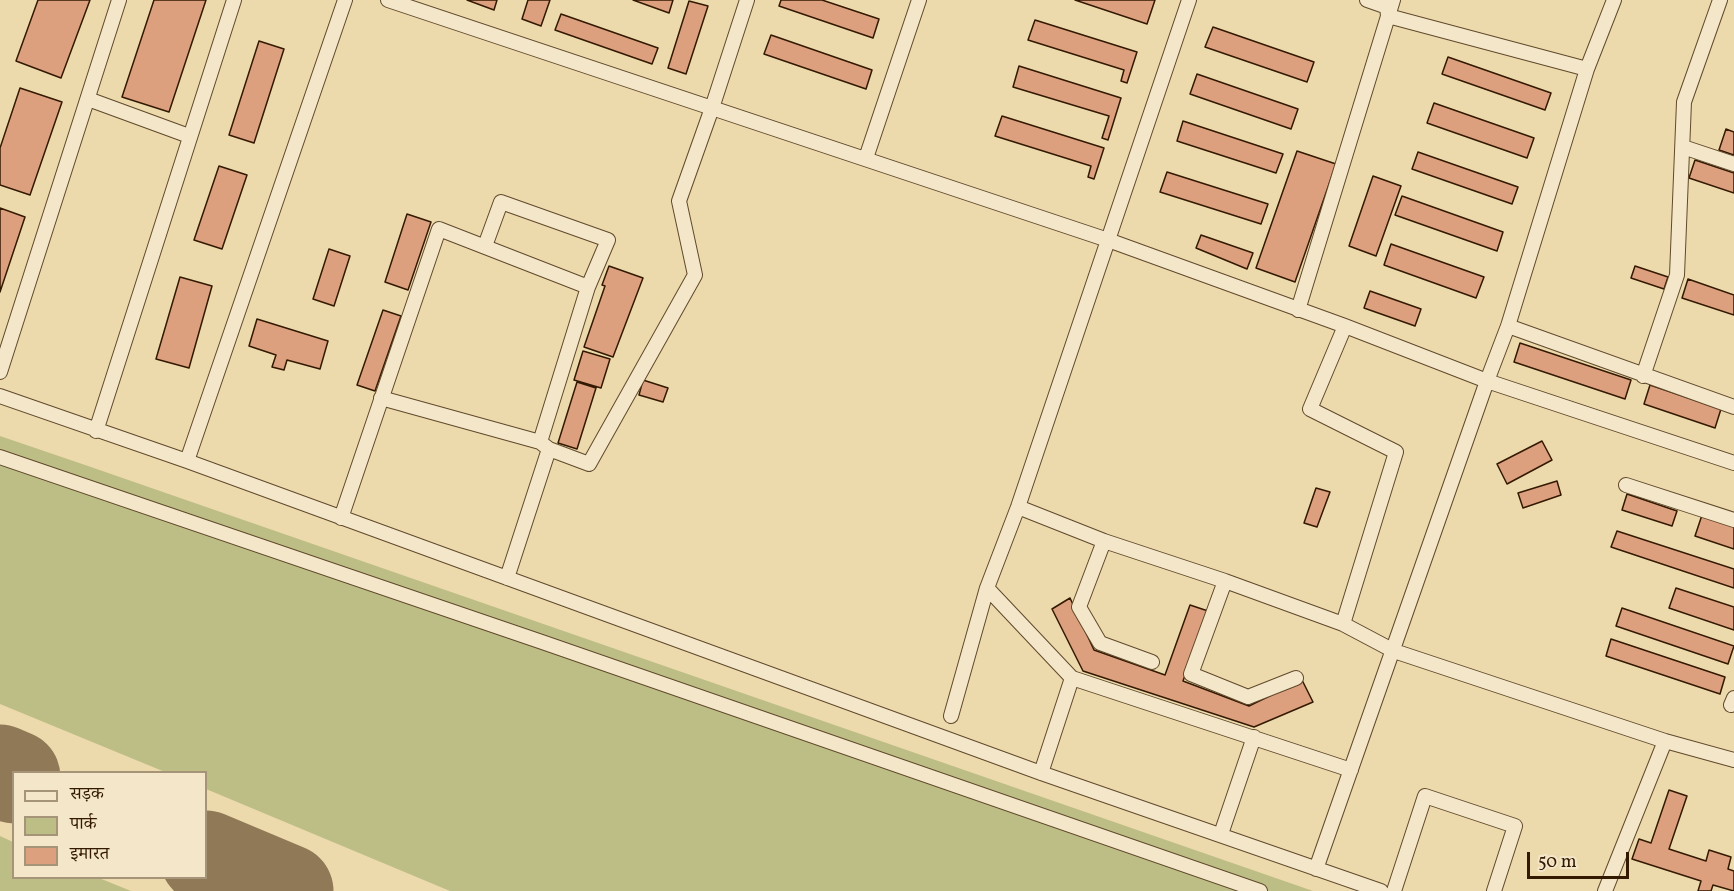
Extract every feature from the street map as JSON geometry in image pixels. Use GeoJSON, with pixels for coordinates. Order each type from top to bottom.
{"type":"FeatureCollection","features":[{"type":"Feature","properties":{"kind":"street"},"geometry":{"type":"LineString","coordinates":[[0,372],[119,0]]}},
{"type":"Feature","properties":{"kind":"street"},"geometry":{"type":"LineString","coordinates":[[96,431],[234,0]]}},
{"type":"Feature","properties":{"kind":"street"},"geometry":{"type":"LineString","coordinates":[[187,461],[345,0]]}},
{"type":"Feature","properties":{"kind":"street"},"geometry":{"type":"LineString","coordinates":[[388,0],[1107,240],[1345,326],[1486,381],[1734,463]]}},
{"type":"Feature","properties":{"kind":"street"},"geometry":{"type":"LineString","coordinates":[[381,398],[544,446],[589,464],[695,275],[679,201],[747,0]]}},
{"type":"Feature","properties":{"kind":"street"},"geometry":{"type":"LineString","coordinates":[[866,158],[919,0]]}},
{"type":"Feature","properties":{"kind":"street"},"geometry":{"type":"LineString","coordinates":[[951,716],[987,588],[1018,507],[1189,0]]}},
{"type":"Feature","properties":{"kind":"street"},"geometry":{"type":"LineString","coordinates":[[1367,0],[1387,7],[1388,16]]}},
{"type":"Feature","properties":{"kind":"street"},"geometry":{"type":"LineString","coordinates":[[1298,310],[1393,0]]}},
{"type":"Feature","properties":{"kind":"street"},"geometry":{"type":"LineString","coordinates":[[1316,869],[1394,651],[1486,381],[1508,326],[1587,69],[1614,0]]}},
{"type":"Feature","properties":{"kind":"street"},"geometry":{"type":"LineString","coordinates":[[1643,376],[1677,275],[1684,102],[1720,0]]}},
{"type":"Feature","properties":{"kind":"street"},"geometry":{"type":"LineString","coordinates":[[1388,16],[1587,69]]}},
{"type":"Feature","properties":{"kind":"street"},"geometry":{"type":"LineString","coordinates":[[88,99],[189,136]]}},
{"type":"Feature","properties":{"kind":"street"},"geometry":{"type":"LineString","coordinates":[[1683,147],[1734,164]]}},
{"type":"Feature","properties":{"kind":"street"},"geometry":{"type":"LineString","coordinates":[[485,246],[501,201],[608,240],[588,287],[507,579]]}},
{"type":"Feature","properties":{"kind":"street"},"geometry":{"type":"LineString","coordinates":[[341,518],[440,229],[588,287]]}},
{"type":"Feature","properties":{"kind":"street"},"geometry":{"type":"LineString","coordinates":[[1343,624],[1396,452],[1310,409],[1345,326]]}},
{"type":"Feature","properties":{"kind":"street"},"geometry":{"type":"LineString","coordinates":[[1508,326],[1734,407]]}},
{"type":"Feature","properties":{"kind":"street"},"geometry":{"type":"LineString","coordinates":[[0,396],[187,461],[1041,773],[1381,891]]}},
{"type":"Feature","properties":{"kind":"street"},"geometry":{"type":"LineString","coordinates":[[0,457],[1260,891]]}},
{"type":"Feature","properties":{"kind":"street"},"geometry":{"type":"LineString","coordinates":[[1626,485],[1734,520]]}},
{"type":"Feature","properties":{"kind":"street"},"geometry":{"type":"LineString","coordinates":[[1018,507],[1104,541],[1343,624],[1394,651],[1665,741],[1734,760]]}},
{"type":"Feature","properties":{"kind":"street"},"geometry":{"type":"LineString","coordinates":[[1104,541],[1079,607],[1100,643],[1152,662]]}},
{"type":"Feature","properties":{"kind":"street"},"geometry":{"type":"LineString","coordinates":[[1224,581],[1191,674],[1248,697],[1296,678]]}},
{"type":"Feature","properties":{"kind":"street"},"geometry":{"type":"LineString","coordinates":[[987,588],[1072,678],[1351,770]]}},
{"type":"Feature","properties":{"kind":"street"},"geometry":{"type":"LineString","coordinates":[[1041,773],[1072,678]]}},
{"type":"Feature","properties":{"kind":"street"},"geometry":{"type":"LineString","coordinates":[[1221,834],[1254,737]]}},
{"type":"Feature","properties":{"kind":"street"},"geometry":{"type":"LineString","coordinates":[[1605,891],[1665,741]]}},
{"type":"Feature","properties":{"kind":"street"},"geometry":{"type":"LineString","coordinates":[[1394,891],[1425,796],[1515,826],[1494,891]]}},
{"type":"Feature","properties":{"kind":"green space"},"geometry":{"type":"Polygon","coordinates":[[[0,436],[1313,891],[1268,891],[0,455],[0,436]]]}},
{"type":"Feature","properties":{"kind":"green space"},"geometry":{"type":"Polygon","coordinates":[[[0,461],[1248,891],[450,891],[207,789],[207,771],[163,771],[0,704],[0,461]]]}},
{"type":"Feature","properties":{"kind":"green space"},"geometry":{"type":"Polygon","coordinates":[[[0,836],[12,842],[12,879],[101,879],[131,891],[0,891],[0,836]]]}},
{"type":"Feature","properties":{"kind":"building"},"geometry":{"type":"Polygon","coordinates":[[[38,0],[90,0],[61,78],[16,61],[38,0]]]}},
{"type":"Feature","properties":{"kind":"building"},"geometry":{"type":"Polygon","coordinates":[[[154,0],[206,0],[169,112],[122,97],[154,0]]]}},
{"type":"Feature","properties":{"kind":"building"},"geometry":{"type":"Polygon","coordinates":[[[467,0],[497,0],[494,10],[467,0]]]}},
{"type":"Feature","properties":{"kind":"building"},"geometry":{"type":"Polygon","coordinates":[[[528,0],[550,0],[541,26],[522,19],[528,0]]]}},
{"type":"Feature","properties":{"kind":"building"},"geometry":{"type":"Polygon","coordinates":[[[633,0],[673,0],[669,13],[633,0]]]}},
{"type":"Feature","properties":{"kind":"building"},"geometry":{"type":"Polygon","coordinates":[[[781,0],[822,0],[879,19],[873,38],[779,6],[781,0]]]}},
{"type":"Feature","properties":{"kind":"building"},"geometry":{"type":"Polygon","coordinates":[[[1075,0],[1155,0],[1147,24],[1075,0]]]}},
{"type":"Feature","properties":{"kind":"building"},"geometry":{"type":"Polygon","coordinates":[[[689,1],[708,6],[686,74],[668,68],[689,1]]]}},
{"type":"Feature","properties":{"kind":"building"},"geometry":{"type":"Polygon","coordinates":[[[561,14],[658,48],[652,64],[555,30],[561,14]]]}},
{"type":"Feature","properties":{"kind":"building"},"geometry":{"type":"Polygon","coordinates":[[[1035,20],[1137,52],[1127,83],[1121,81],[1124,70],[1028,40],[1035,20]]]}},
{"type":"Feature","properties":{"kind":"building"},"geometry":{"type":"Polygon","coordinates":[[[1213,27],[1314,62],[1307,82],[1205,47],[1213,27]]]}},
{"type":"Feature","properties":{"kind":"building"},"geometry":{"type":"Polygon","coordinates":[[[771,35],[872,70],[866,89],[764,54],[771,35]]]}},
{"type":"Feature","properties":{"kind":"building"},"geometry":{"type":"Polygon","coordinates":[[[259,41],[284,49],[254,143],[229,135],[259,41]]]}},
{"type":"Feature","properties":{"kind":"building"},"geometry":{"type":"Polygon","coordinates":[[[1448,57],[1551,93],[1545,110],[1442,74],[1448,57]]]}},
{"type":"Feature","properties":{"kind":"building"},"geometry":{"type":"Polygon","coordinates":[[[1019,66],[1121,98],[1108,140],[1102,138],[1109,116],[1013,87],[1019,66]]]}},
{"type":"Feature","properties":{"kind":"building"},"geometry":{"type":"Polygon","coordinates":[[[1197,74],[1298,109],[1291,129],[1190,94],[1197,74]]]}},
{"type":"Feature","properties":{"kind":"building"},"geometry":{"type":"Polygon","coordinates":[[[20,88],[62,102],[30,195],[0,185],[0,148],[20,88]]]}},
{"type":"Feature","properties":{"kind":"building"},"geometry":{"type":"Polygon","coordinates":[[[1434,103],[1534,138],[1527,158],[1427,123],[1434,103]]]}},
{"type":"Feature","properties":{"kind":"building"},"geometry":{"type":"Polygon","coordinates":[[[1002,116],[1104,148],[1094,179],[1088,177],[1091,166],[995,136],[1002,116]]]}},
{"type":"Feature","properties":{"kind":"building"},"geometry":{"type":"Polygon","coordinates":[[[1183,121],[1283,154],[1276,173],[1177,141],[1183,121]]]}},
{"type":"Feature","properties":{"kind":"building"},"geometry":{"type":"Polygon","coordinates":[[[1726,129],[1734,132],[1734,155],[1719,150],[1726,129]]]}},
{"type":"Feature","properties":{"kind":"building"},"geometry":{"type":"Polygon","coordinates":[[[1297,151],[1336,164],[1295,282],[1256,268],[1297,151]]]}},
{"type":"Feature","properties":{"kind":"building"},"geometry":{"type":"Polygon","coordinates":[[[1418,152],[1518,187],[1512,204],[1412,169],[1418,152]]]}},
{"type":"Feature","properties":{"kind":"building"},"geometry":{"type":"Polygon","coordinates":[[[1695,160],[1734,173],[1734,193],[1689,178],[1695,160]]]}},
{"type":"Feature","properties":{"kind":"building"},"geometry":{"type":"Polygon","coordinates":[[[219,166],[247,175],[222,249],[194,240],[219,166]]]}},
{"type":"Feature","properties":{"kind":"building"},"geometry":{"type":"Polygon","coordinates":[[[1167,172],[1268,204],[1261,224],[1160,192],[1167,172]]]}},
{"type":"Feature","properties":{"kind":"building"},"geometry":{"type":"Polygon","coordinates":[[[1373,176],[1401,186],[1376,256],[1349,246],[1373,176]]]}},
{"type":"Feature","properties":{"kind":"building"},"geometry":{"type":"Polygon","coordinates":[[[1402,196],[1503,232],[1497,251],[1395,215],[1402,196]]]}},
{"type":"Feature","properties":{"kind":"building"},"geometry":{"type":"Polygon","coordinates":[[[0,208],[25,217],[0,292],[0,208]]]}},
{"type":"Feature","properties":{"kind":"building"},"geometry":{"type":"Polygon","coordinates":[[[407,214],[431,222],[408,290],[385,282],[407,214]]]}},
{"type":"Feature","properties":{"kind":"building"},"geometry":{"type":"Polygon","coordinates":[[[1201,235],[1253,253],[1247,269],[1196,248],[1201,235]]]}},
{"type":"Feature","properties":{"kind":"building"},"geometry":{"type":"Polygon","coordinates":[[[1391,244],[1484,277],[1476,298],[1384,265],[1391,244]]]}},
{"type":"Feature","properties":{"kind":"building"},"geometry":{"type":"Polygon","coordinates":[[[329,249],[350,256],[334,306],[313,299],[329,249]]]}},
{"type":"Feature","properties":{"kind":"building"},"geometry":{"type":"Polygon","coordinates":[[[609,266],[643,278],[613,357],[584,347],[605,286],[602,285],[609,266]]]}},
{"type":"Feature","properties":{"kind":"building"},"geometry":{"type":"Polygon","coordinates":[[[1635,266],[1668,277],[1664,289],[1631,278],[1635,266]]]}},
{"type":"Feature","properties":{"kind":"building"},"geometry":{"type":"Polygon","coordinates":[[[180,277],[212,286],[189,368],[156,359],[180,277]]]}},
{"type":"Feature","properties":{"kind":"building"},"geometry":{"type":"Polygon","coordinates":[[[1688,279],[1734,295],[1734,315],[1682,298],[1688,279]]]}},
{"type":"Feature","properties":{"kind":"building"},"geometry":{"type":"Polygon","coordinates":[[[1370,291],[1421,309],[1415,326],[1364,308],[1370,291]]]}},
{"type":"Feature","properties":{"kind":"building"},"geometry":{"type":"Polygon","coordinates":[[[383,310],[401,316],[375,391],[357,385],[383,310]]]}},
{"type":"Feature","properties":{"kind":"building"},"geometry":{"type":"Polygon","coordinates":[[[257,319],[328,341],[320,369],[287,360],[284,370],[272,367],[276,355],[249,346],[257,319]]]}},
{"type":"Feature","properties":{"kind":"building"},"geometry":{"type":"Polygon","coordinates":[[[1520,343],[1631,380],[1625,399],[1514,362],[1520,343]]]}},
{"type":"Feature","properties":{"kind":"building"},"geometry":{"type":"Polygon","coordinates":[[[583,351],[610,359],[601,388],[574,380],[583,351]]]}},
{"type":"Feature","properties":{"kind":"building"},"geometry":{"type":"Polygon","coordinates":[[[643,380],[668,388],[663,402],[639,395],[643,380]]]}},
{"type":"Feature","properties":{"kind":"building"},"geometry":{"type":"Polygon","coordinates":[[[577,382],[596,388],[577,449],[558,443],[577,382]]]}},
{"type":"Feature","properties":{"kind":"building"},"geometry":{"type":"Polygon","coordinates":[[[1650,385],[1721,409],[1715,428],[1644,404],[1650,385]]]}},
{"type":"Feature","properties":{"kind":"building"},"geometry":{"type":"Polygon","coordinates":[[[1542,441],[1552,460],[1507,484],[1497,464],[1542,441]]]}},
{"type":"Feature","properties":{"kind":"building"},"geometry":{"type":"Polygon","coordinates":[[[1557,481],[1561,495],[1523,508],[1518,493],[1557,481]]]}},
{"type":"Feature","properties":{"kind":"building"},"geometry":{"type":"Polygon","coordinates":[[[1316,488],[1330,492],[1317,527],[1304,523],[1316,488]]]}},
{"type":"Feature","properties":{"kind":"building"},"geometry":{"type":"Polygon","coordinates":[[[1627,494],[1677,511],[1672,526],[1622,510],[1627,494]]]}},
{"type":"Feature","properties":{"kind":"building"},"geometry":{"type":"Polygon","coordinates":[[[1702,515],[1734,525],[1734,549],[1695,536],[1702,515]]]}},
{"type":"Feature","properties":{"kind":"building"},"geometry":{"type":"Polygon","coordinates":[[[1617,531],[1734,569],[1734,588],[1611,547],[1617,531]]]}},
{"type":"Feature","properties":{"kind":"building"},"geometry":{"type":"Polygon","coordinates":[[[1676,588],[1734,607],[1734,630],[1669,608],[1676,588]]]}},
{"type":"Feature","properties":{"kind":"building"},"geometry":{"type":"Polygon","coordinates":[[[1070,598],[1094,650],[1165,675],[1190,605],[1208,611],[1183,681],[1249,706],[1302,680],[1313,702],[1254,727],[1083,671],[1052,609],[1070,598]]]}},
{"type":"Feature","properties":{"kind":"building"},"geometry":{"type":"Polygon","coordinates":[[[1622,608],[1734,646],[1728,664],[1616,626],[1622,608]]]}},
{"type":"Feature","properties":{"kind":"building"},"geometry":{"type":"Polygon","coordinates":[[[1611,639],[1725,677],[1720,694],[1606,656],[1611,639]]]}},
{"type":"Feature","properties":{"kind":"building"},"geometry":{"type":"Polygon","coordinates":[[[1669,790],[1687,796],[1669,849],[1706,861],[1709,850],[1731,857],[1728,869],[1734,871],[1734,891],[1713,885],[1711,891],[1698,891],[1701,881],[1632,859],[1639,839],[1651,843],[1669,790]]]}},
{"type":"Feature","properties":{"kind":"runway"},"geometry":{"type":"LineString","coordinates":[[0,771],[12,776]]}},
{"type":"Feature","properties":{"kind":"runway"},"geometry":{"type":"LineString","coordinates":[[207,857],[287,891]]}}]}
